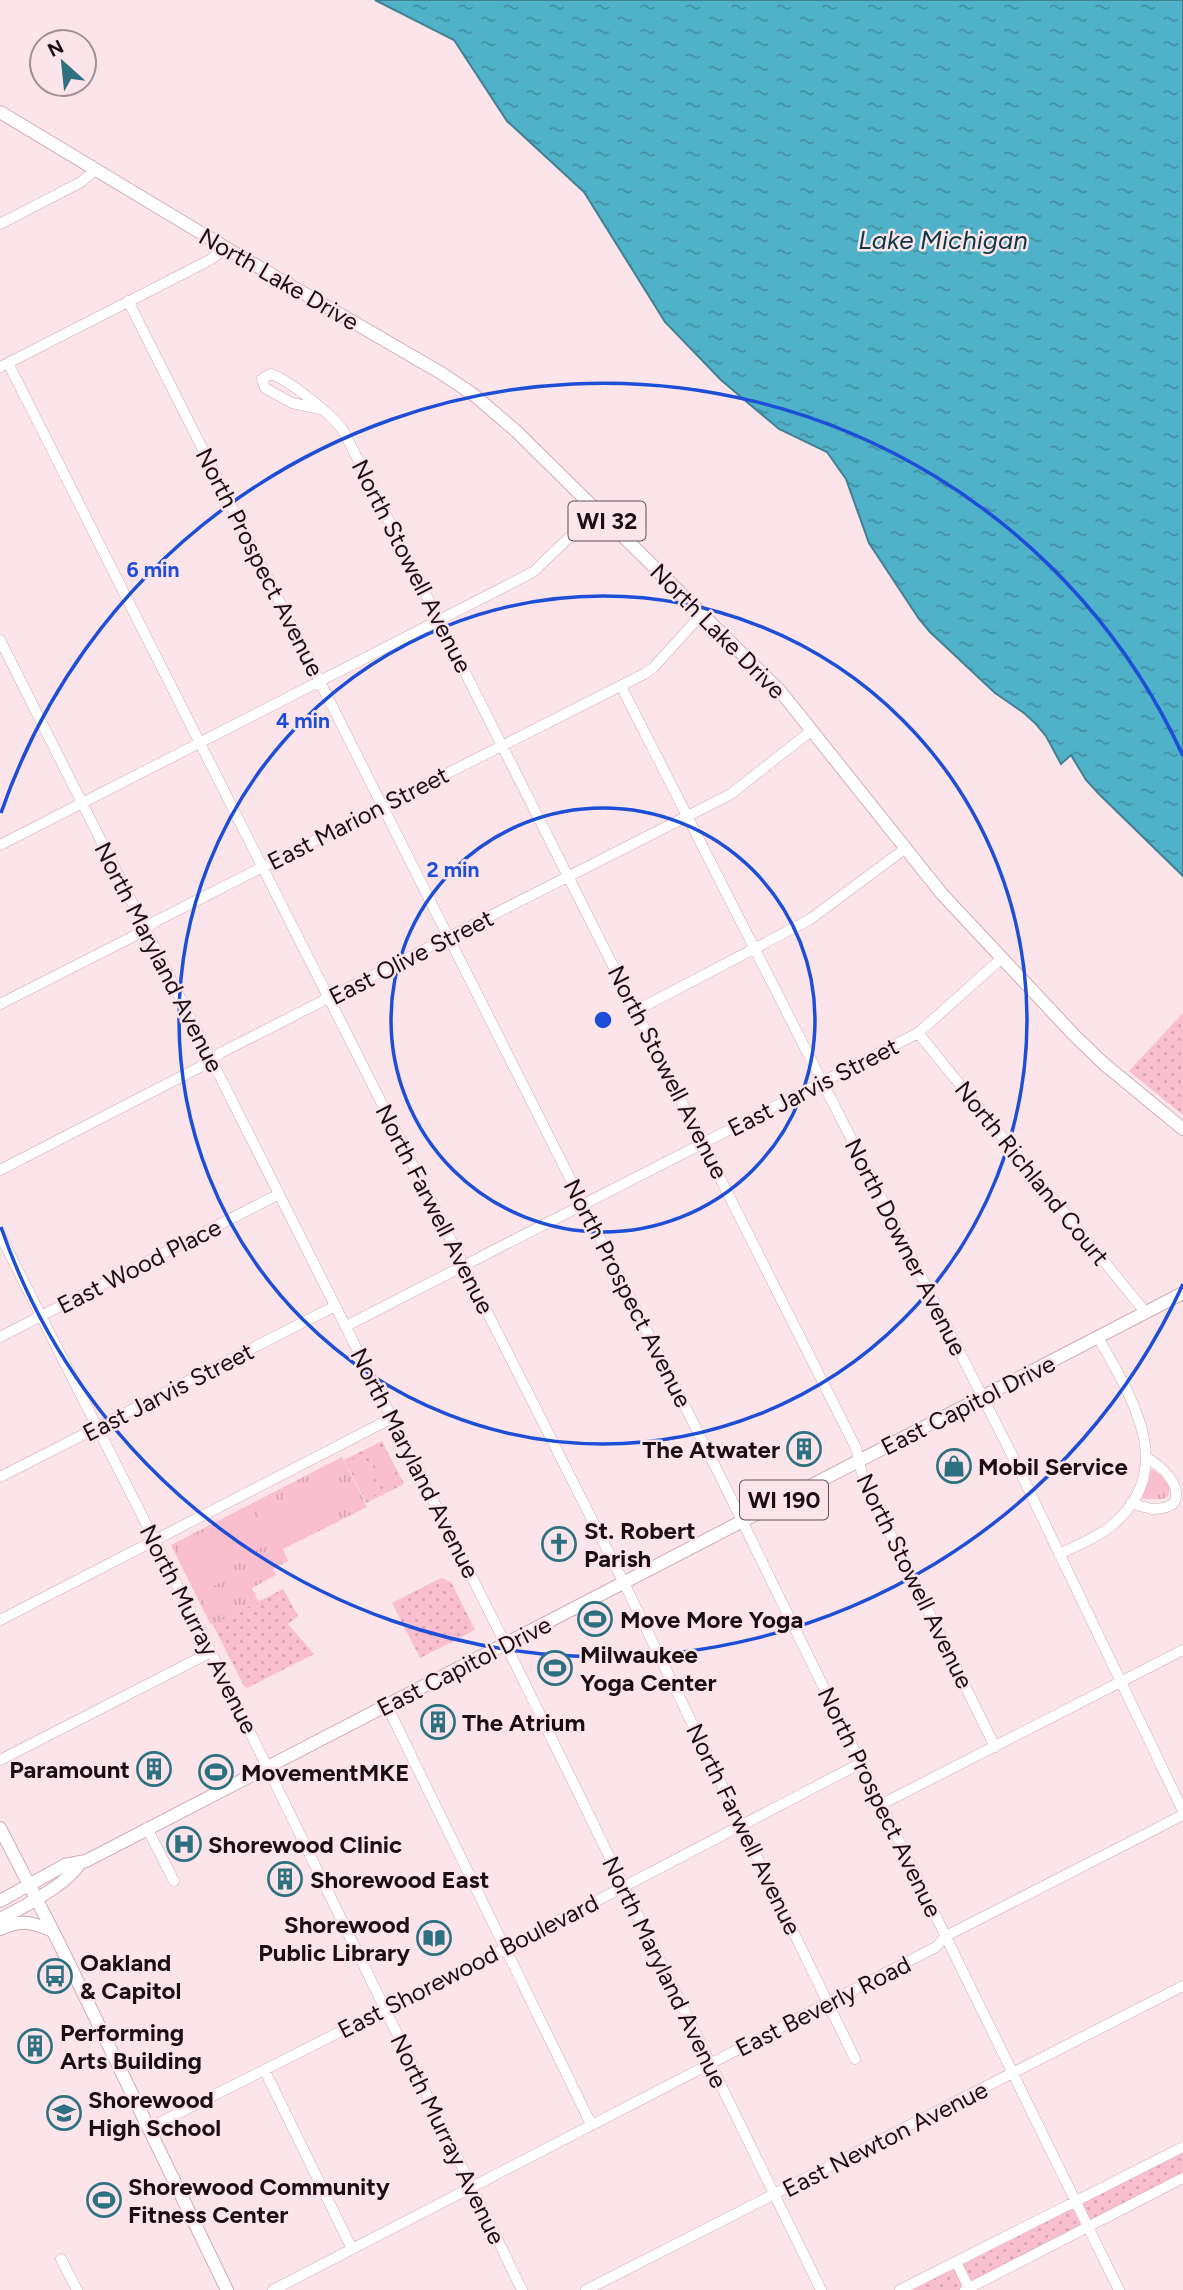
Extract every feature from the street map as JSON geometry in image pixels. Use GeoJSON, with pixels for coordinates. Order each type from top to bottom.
{"type":"FeatureCollection","features":[{"type":"Feature","properties":{"kind":"main road","name":"North Lake Drive"},"geometry":{"type":"LineString","coordinates":[[0,112],[441,373],[474,395],[516,431],[780,692],[942,894],[1089,1049],[1183,1129]]}},
{"type":"Feature","properties":{"kind":"main road","name":"East Capitol Drive"},"geometry":{"type":"LineString","coordinates":[[0,1900],[65,1865],[80,1863],[268,1768],[1183,1293]]}},
{"type":"Feature","properties":{"kind":"main road"},"geometry":{"type":"LineString","coordinates":[[0,1828],[53,1931],[227,2290]]}},
{"type":"Feature","properties":{"kind":"main road","name":"East Capitol Drive"},"geometry":{"type":"LineString","coordinates":[[0,1919],[37,1899],[76,1871],[80,1863]]}},
{"type":"Feature","properties":{"kind":"main road"},"geometry":{"type":"LineString","coordinates":[[0,1929],[13,1924],[32,1922],[53,1931]]}},
{"type":"Feature","properties":{"kind":"street"},"geometry":{"type":"LineString","coordinates":[[0,224],[80,183],[95,170]]}},
{"type":"Feature","properties":{"kind":"street"},"geometry":{"type":"LineString","coordinates":[[4,365],[210,260],[226,248]]}},
{"type":"Feature","properties":{"kind":"street","name":"North Prospect Avenue"},"geometry":{"type":"LineString","coordinates":[[128,301],[743,1522],[1119,2290]]}},
{"type":"Feature","properties":{"kind":"street","name":"North Farwell Avenue"},"geometry":{"type":"LineString","coordinates":[[4,365],[201,743],[624,1583],[855,2059]]}},
{"type":"Feature","properties":{"kind":"street","name":"North Stowell Avenue"},"geometry":{"type":"LineString","coordinates":[[320,409],[282,399],[265,388],[262,379],[271,374],[277,376],[336,420],[344,432],[851,1436],[869,1490],[995,1746]]}},
{"type":"Feature","properties":{"kind":"street"},"geometry":{"type":"LineString","coordinates":[[0,845],[533,572],[597,511]]}},
{"type":"Feature","properties":{"kind":"street","name":"East Marion Street"},"geometry":{"type":"LineString","coordinates":[[0,1004],[653,668],[702,614]]}},
{"type":"Feature","properties":{"kind":"street","name":"North Maryland Avenue"},"geometry":{"type":"LineString","coordinates":[[0,640],[506,1645],[821,2290]]}},
{"type":"Feature","properties":{"kind":"street","name":"North Downer Avenue"},"geometry":{"type":"LineString","coordinates":[[621,685],[983,1398],[1183,1813]]}},
{"type":"Feature","properties":{"kind":"street","name":"East Olive Street"},"geometry":{"type":"LineString","coordinates":[[0,1170],[211,1059],[731,794],[811,730]]}},
{"type":"Feature","properties":{"kind":"street"},"geometry":{"type":"LineString","coordinates":[[637,1010],[810,920],[906,848]]}},
{"type":"Feature","properties":{"kind":"street","name":"East Jarvis Street"},"geometry":{"type":"LineString","coordinates":[[346,1326],[918,1033],[1002,957]]}},
{"type":"Feature","properties":{"kind":"street","name":"North Richland Court"},"geometry":{"type":"LineString","coordinates":[[918,1033],[1146,1313]]}},
{"type":"Feature","properties":{"kind":"street","name":"East Wood Place"},"geometry":{"type":"LineString","coordinates":[[0,1337],[279,1194]]}},
{"type":"Feature","properties":{"kind":"street","name":"North Murray Avenue"},"geometry":{"type":"LineString","coordinates":[[0,1235],[211,1652],[522,2290]]}},
{"type":"Feature","properties":{"kind":"street","name":"East Jarvis Street"},"geometry":{"type":"LineString","coordinates":[[0,1477],[335,1306]]}},
{"type":"Feature","properties":{"kind":"street"},"geometry":{"type":"LineString","coordinates":[[1059,1555],[1112,1525],[1131,1503],[1141,1482],[1147,1458],[1147,1448],[1136,1410],[1098,1337]]}},
{"type":"Feature","properties":{"kind":"street"},"geometry":{"type":"LineString","coordinates":[[0,1620],[392,1418]]}},
{"type":"Feature","properties":{"kind":"street"},"geometry":{"type":"LineString","coordinates":[[1131,1503],[1163,1508],[1177,1499],[1180,1492],[1177,1482],[1167,1471],[1147,1458]]}},
{"type":"Feature","properties":{"kind":"street"},"geometry":{"type":"LineString","coordinates":[[882,1804],[1183,1650]]}},
{"type":"Feature","properties":{"kind":"street"},"geometry":{"type":"LineString","coordinates":[[0,1760],[211,1652]]}},
{"type":"Feature","properties":{"kind":"street"},"geometry":{"type":"LineString","coordinates":[[387,1706],[591,2124]]}},
{"type":"Feature","properties":{"kind":"street","name":"East Shorewood Boulevard"},"geometry":{"type":"LineString","coordinates":[[149,2128],[506,1948],[861,1763]]}},
{"type":"Feature","properties":{"kind":"street","name":"East Beverly Road"},"geometry":{"type":"LineString","coordinates":[[272,2290],[936,1947],[946,1936],[1183,1813]]}},
{"type":"Feature","properties":{"kind":"street"},"geometry":{"type":"LineString","coordinates":[[147,1828],[174,1881]]}},
{"type":"Feature","properties":{"kind":"street","name":"East Newton Avenue"},"geometry":{"type":"LineString","coordinates":[[586,2290],[1183,1986]]}},
{"type":"Feature","properties":{"kind":"street"},"geometry":{"type":"LineString","coordinates":[[265,2071],[352,2249]]}},
{"type":"Feature","properties":{"kind":"street"},"geometry":{"type":"LineString","coordinates":[[900,2290],[1183,2147]]}},
{"type":"Feature","properties":{"kind":"street"},"geometry":{"type":"LineString","coordinates":[[956,2262],[967,2289],[1183,2178]]}},
{"type":"Feature","properties":{"kind":"street"},"geometry":{"type":"LineString","coordinates":[[61,2259],[77,2290]]}},
{"type":"Feature","properties":{"kind":"green space"},"geometry":{"type":"Polygon","coordinates":[[[1183,1013],[1183,1115],[1129,1071],[1183,1013]]]}},
{"type":"Feature","properties":{"kind":"green space"},"geometry":{"type":"Polygon","coordinates":[[[382,1441],[404,1484],[366,1503],[344,1460],[382,1441]]]}},
{"type":"Feature","properties":{"kind":"green space"},"geometry":{"type":"Polygon","coordinates":[[[378,1446],[380,1451],[383,1450],[397,1478],[397,1484],[390,1487],[387,1483],[384,1484],[370,1456],[373,1455],[370,1450],[378,1446]]]}},
{"type":"Feature","properties":{"kind":"green space"},"geometry":{"type":"Polygon","coordinates":[[[342,1457],[367,1507],[283,1549],[288,1561],[273,1569],[276,1575],[252,1588],[259,1602],[213,1625],[210,1623],[171,1545],[342,1457]]]}},
{"type":"Feature","properties":{"kind":"green space"},"geometry":{"type":"Polygon","coordinates":[[[358,1457],[360,1461],[363,1460],[378,1488],[375,1490],[377,1494],[370,1498],[368,1493],[365,1495],[350,1466],[353,1465],[351,1460],[358,1457]]]}},
{"type":"Feature","properties":{"kind":"green space"},"geometry":{"type":"Polygon","coordinates":[[[1151,1470],[1171,1486],[1168,1496],[1163,1499],[1142,1499],[1151,1470]]]}},
{"type":"Feature","properties":{"kind":"green space"},"geometry":{"type":"Polygon","coordinates":[[[331,1471],[348,1503],[326,1514],[309,1482],[331,1471]]]}},
{"type":"Feature","properties":{"kind":"green space"},"geometry":{"type":"Polygon","coordinates":[[[304,1485],[321,1517],[299,1528],[282,1496],[304,1485]]]}},
{"type":"Feature","properties":{"kind":"green space"},"geometry":{"type":"Polygon","coordinates":[[[277,1499],[294,1531],[272,1542],[255,1510],[277,1499]]]}},
{"type":"Feature","properties":{"kind":"green space"},"geometry":{"type":"Polygon","coordinates":[[[249,1512],[266,1545],[245,1556],[228,1523],[249,1512]]]}},
{"type":"Feature","properties":{"kind":"green space"},"geometry":{"type":"Polygon","coordinates":[[[222,1522],[233,1548],[233,1566],[222,1581],[198,1594],[178,1554],[183,1542],[222,1522]]]}},
{"type":"Feature","properties":{"kind":"green space"},"geometry":{"type":"Polygon","coordinates":[[[441,1578],[451,1582],[475,1630],[420,1658],[392,1603],[441,1578]]]}},
{"type":"Feature","properties":{"kind":"green space"},"geometry":{"type":"Polygon","coordinates":[[[283,1589],[298,1616],[288,1624],[314,1654],[247,1688],[213,1625],[283,1589]]]}},
{"type":"Feature","properties":{"kind":"green space"},"geometry":{"type":"Polygon","coordinates":[[[1183,2153],[1183,2175],[959,2290],[912,2290],[1183,2153]]]}},
{"type":"Feature","properties":{"kind":"water","name":"Lake Michigan"},"geometry":{"type":"Polygon","coordinates":[[[375,0],[1183,0],[1183,876],[1086,780],[1071,755],[1061,764],[1046,736],[1036,724],[995,693],[930,632],[869,543],[846,479],[827,452],[779,429],[721,380],[665,322],[584,192],[507,121],[454,40],[375,0]]]}},
{"type":"Feature","properties":{"kind":"place","name":"The Atwater"},"geometry":{"type":"Point","coordinates":[804,1449]}},
{"type":"Feature","properties":{"kind":"place","name":"Mobil Service"},"geometry":{"type":"Point","coordinates":[954,1466]}},
{"type":"Feature","properties":{"kind":"place","name":"St. Robert Parish"},"geometry":{"type":"Point","coordinates":[559,1544]}},
{"type":"Feature","properties":{"kind":"place","name":"Move More Yoga"},"geometry":{"type":"Point","coordinates":[595,1619]}},
{"type":"Feature","properties":{"kind":"place","name":"Milwaukee Yoga Center"},"geometry":{"type":"Point","coordinates":[555,1668]}},
{"type":"Feature","properties":{"kind":"place","name":"The Atrium"},"geometry":{"type":"Point","coordinates":[438,1722]}},
{"type":"Feature","properties":{"kind":"place","name":"Paramount"},"geometry":{"type":"Point","coordinates":[154,1769]}},
{"type":"Feature","properties":{"kind":"place","name":"MovementMKE"},"geometry":{"type":"Point","coordinates":[216,1772]}},
{"type":"Feature","properties":{"kind":"place","name":"Shorewood Clinic"},"geometry":{"type":"Point","coordinates":[184,1844]}},
{"type":"Feature","properties":{"kind":"place","name":"Shorewood East"},"geometry":{"type":"Point","coordinates":[285,1879]}},
{"type":"Feature","properties":{"kind":"place","name":"Shorewood Public Library"},"geometry":{"type":"Point","coordinates":[434,1938]}},
{"type":"Feature","properties":{"kind":"place","name":"Oakland & Capitol"},"geometry":{"type":"Point","coordinates":[55,1976]}},
{"type":"Feature","properties":{"kind":"place","name":"Performing Arts Building"},"geometry":{"type":"Point","coordinates":[35,2046]}},
{"type":"Feature","properties":{"kind":"place","name":"Shorewood High School"},"geometry":{"type":"Point","coordinates":[64,2113]}},
{"type":"Feature","properties":{"kind":"place","name":"Shorewood Community Fitness Center"},"geometry":{"type":"Point","coordinates":[104,2200]}}]}
